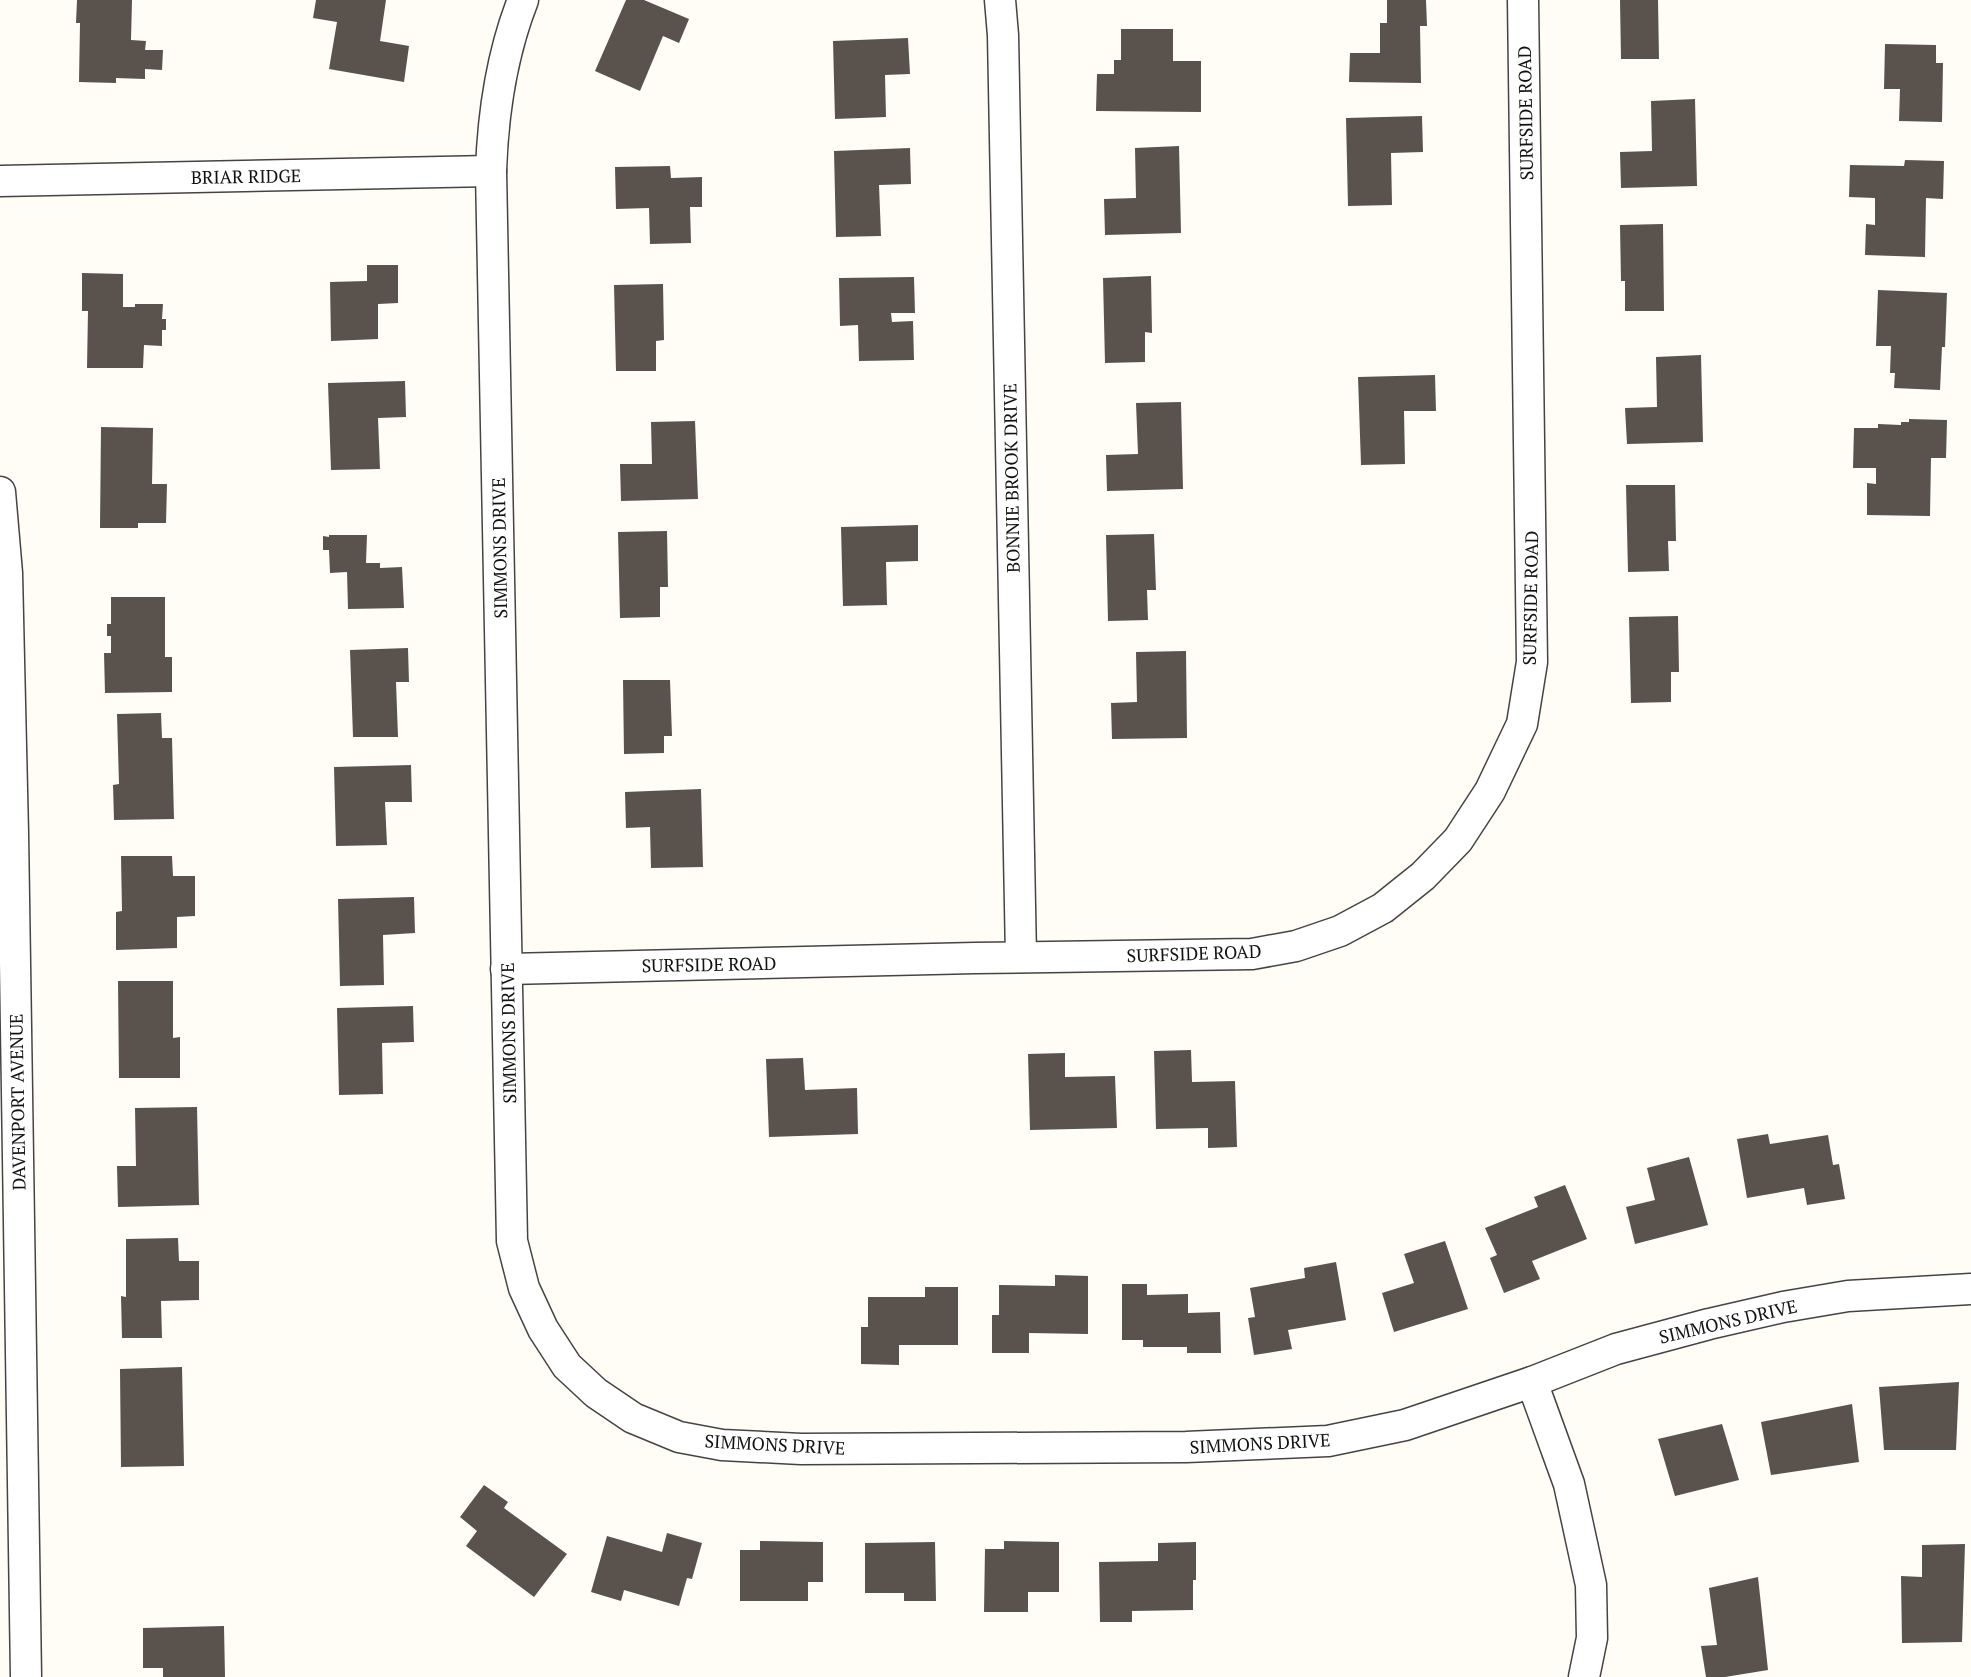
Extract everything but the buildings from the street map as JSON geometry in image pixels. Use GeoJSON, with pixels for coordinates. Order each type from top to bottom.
{"type":"FeatureCollection","features":[{"type":"Feature","properties":{"kind":"street","name":"SIMMONS DRIVE"},"geometry":{"type":"LineString","coordinates":[[523,0],[500,72],[492,128],[491,171],[512,1241],[524,1288],[543,1329],[567,1366],[596,1393],[633,1418],[679,1437],[722,1445],[801,1449],[1186,1447],[1328,1441],[1405,1425],[1532,1382],[1616,1349],[1783,1307],[1848,1296],[1971,1289]]}},
{"type":"Feature","properties":{"kind":"street","name":"BONNIE BROOK DRIVE"},"geometry":{"type":"LineString","coordinates":[[1000,0],[1003,35],[1021,957]]}},
{"type":"Feature","properties":{"kind":"street","name":"SURFSIDE ROAD"},"geometry":{"type":"LineString","coordinates":[[506,969],[1251,954],[1296,946],[1340,931],[1383,908],[1423,876],[1458,840],[1490,791],[1522,724],[1532,662],[1523,0]]}},
{"type":"Feature","properties":{"kind":"street","name":"BRIAR RIDGE"},"geometry":{"type":"LineString","coordinates":[[0,181],[491,171]]}},
{"type":"Feature","properties":{"kind":"street","name":"DAVENPORT AVENUE"},"geometry":{"type":"LineString","coordinates":[[0,492],[7,573],[10,1336],[26,1677]]}},
{"type":"Feature","properties":{"kind":"street"},"geometry":{"type":"LineString","coordinates":[[1532,1382],[1569,1484],[1591,1586],[1592,1638],[1584,1677]]}}]}
